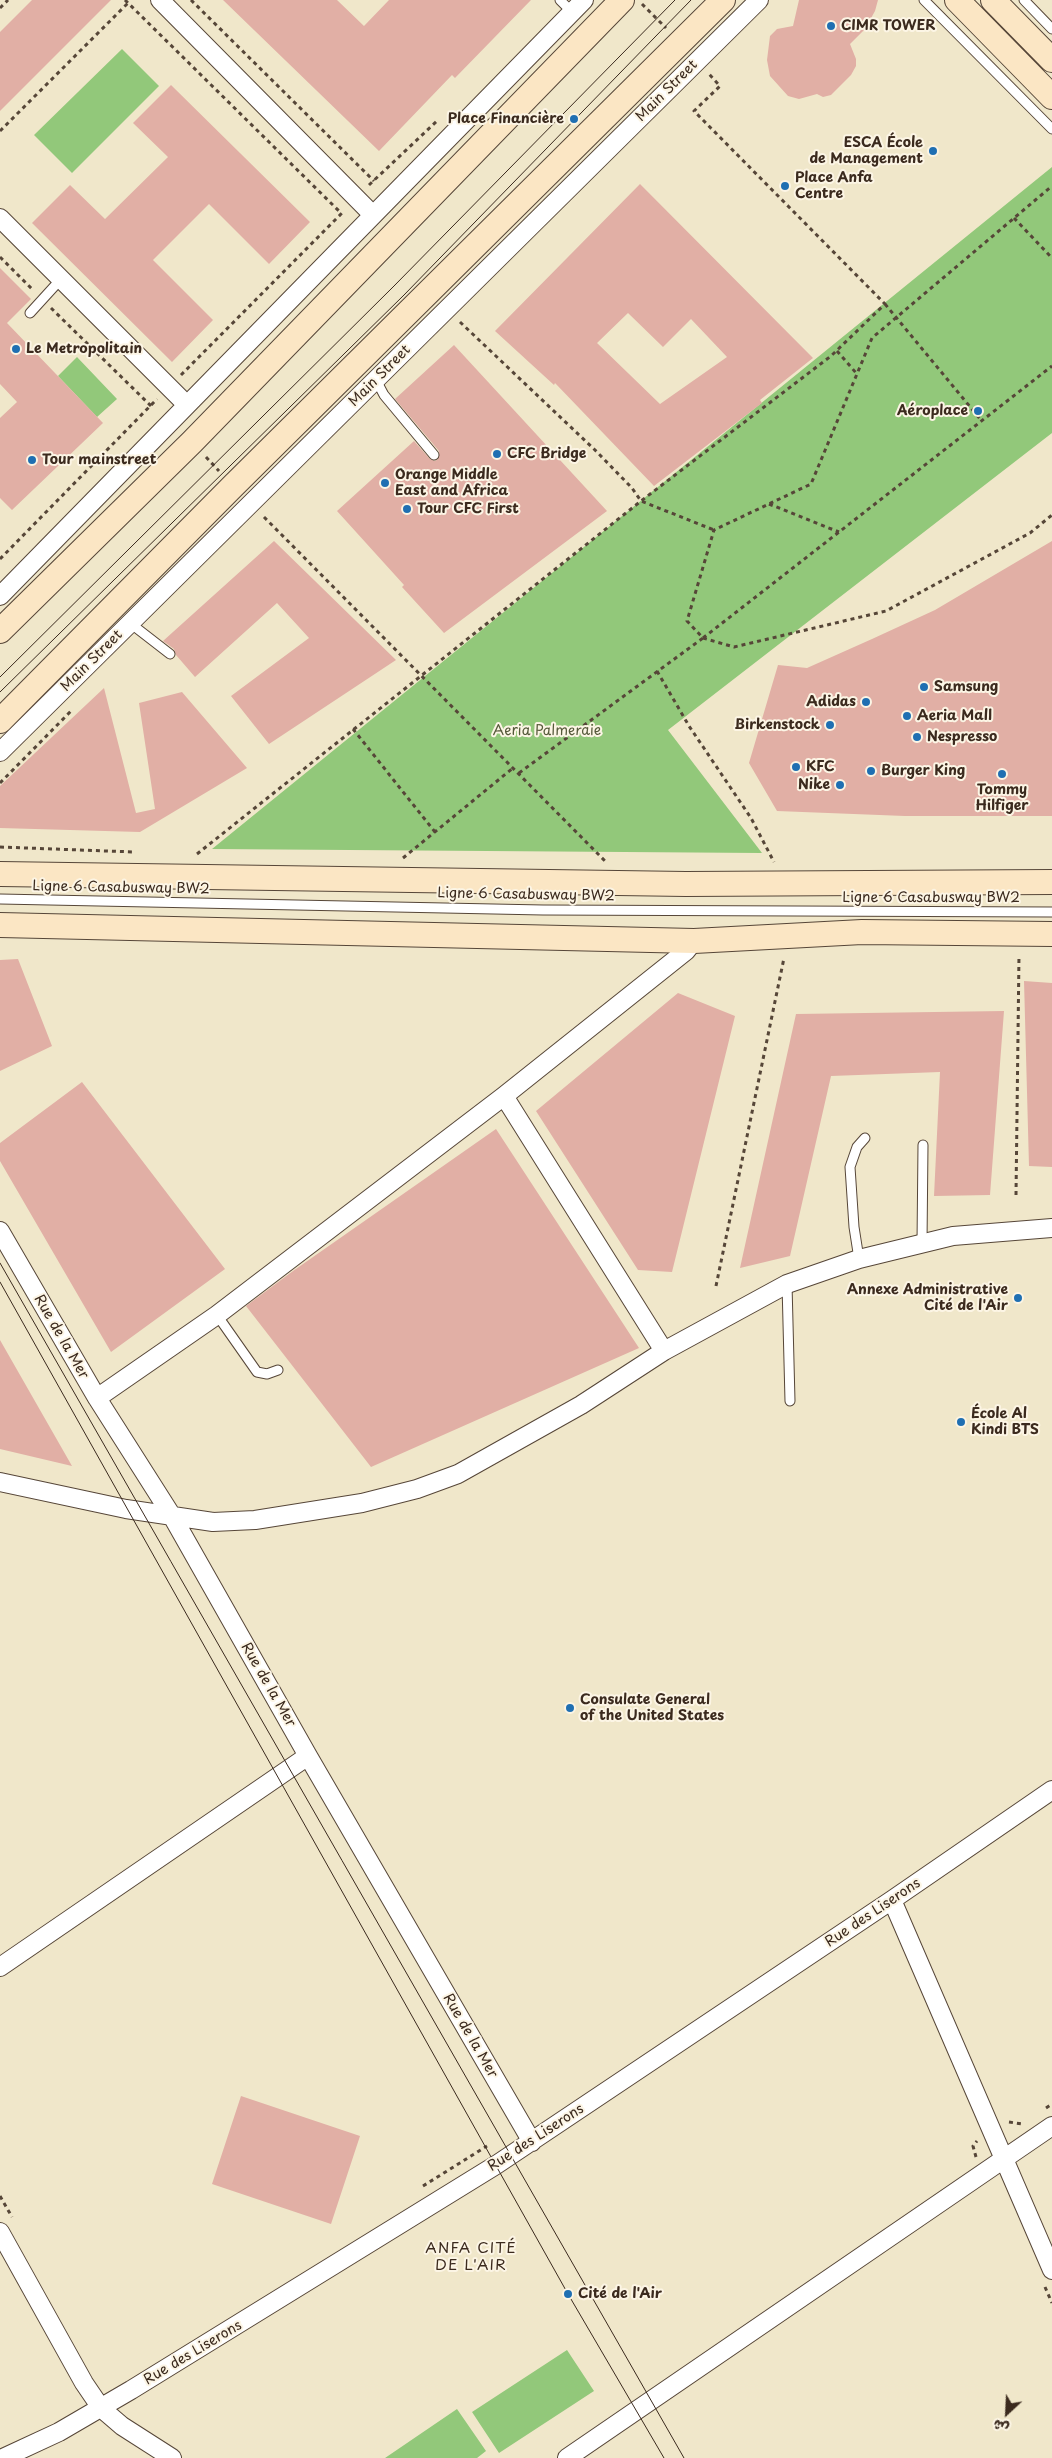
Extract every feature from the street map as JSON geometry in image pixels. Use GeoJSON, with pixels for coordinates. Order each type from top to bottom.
{"type":"FeatureCollection","features":[{"type":"Feature","properties":{"kind":"main road"},"geometry":{"type":"LineString","coordinates":[[0,631],[192,442],[622,0]]}},
{"type":"Feature","properties":{"kind":"main road","name":"Main Street"},"geometry":{"type":"LineString","coordinates":[[0,721],[233,486],[723,0]]}},
{"type":"Feature","properties":{"kind":"main road"},"geometry":{"type":"LineString","coordinates":[[957,0],[1052,97]]}},
{"type":"Feature","properties":{"kind":"main road"},"geometry":{"type":"LineString","coordinates":[[993,0],[1052,60]]}},
{"type":"Feature","properties":{"kind":"main road"},"geometry":{"type":"LineString","coordinates":[[0,874],[627,883],[1052,882]]}},
{"type":"Feature","properties":{"kind":"main road"},"geometry":{"type":"LineString","coordinates":[[0,925],[694,941],[862,932],[1052,934]]}},
{"type":"Feature","properties":{"kind":"street"},"geometry":{"type":"LineString","coordinates":[[160,0],[373,214]]}},
{"type":"Feature","properties":{"kind":"street","name":"Main Street"},"geometry":{"type":"LineString","coordinates":[[0,752],[759,0]]}},
{"type":"Feature","properties":{"kind":"street"},"geometry":{"type":"LineString","coordinates":[[0,596],[373,214],[572,4]]}},
{"type":"Feature","properties":{"kind":"street"},"geometry":{"type":"LineString","coordinates":[[0,218],[187,405]]}},
{"type":"Feature","properties":{"kind":"street"},"geometry":{"type":"LineString","coordinates":[[97,1398],[217,1315],[504,1096],[686,951],[694,941]]}},
{"type":"Feature","properties":{"kind":"street"},"geometry":{"type":"LineString","coordinates":[[504,1096],[664,1350]]}},
{"type":"Feature","properties":{"kind":"street"},"geometry":{"type":"LineString","coordinates":[[0,1482],[126,1508],[213,1522],[255,1520],[318,1512],[417,1489],[458,1474],[526,1438],[664,1350],[788,1284],[859,1259],[922,1242],[953,1236],[1052,1228]]}},
{"type":"Feature","properties":{"kind":"street","name":"Rue de la Mer"},"geometry":{"type":"LineString","coordinates":[[0,1231],[97,1398],[172,1516],[308,1756],[532,2142]]}},
{"type":"Feature","properties":{"kind":"street"},"geometry":{"type":"LineString","coordinates":[[0,1967],[308,1756]]}},
{"type":"Feature","properties":{"kind":"street","name":"Rue des Liserons"},"geometry":{"type":"LineString","coordinates":[[3,2458],[59,2432],[101,2408],[284,2298],[532,2142],[1052,1790]]}},
{"type":"Feature","properties":{"kind":"street"},"geometry":{"type":"LineString","coordinates":[[892,1900],[1003,2160],[1048,2277]]}},
{"type":"Feature","properties":{"kind":"street"},"geometry":{"type":"LineString","coordinates":[[566,2458],[1052,2126]]}},
{"type":"Feature","properties":{"kind":"street"},"geometry":{"type":"LineString","coordinates":[[7,2227],[84,2383],[101,2408],[122,2426],[172,2458]]}},
{"type":"Feature","properties":{"kind":"lane"},"geometry":{"type":"LineString","coordinates":[[924,0],[1052,129]]}},
{"type":"Feature","properties":{"kind":"lane"},"geometry":{"type":"LineString","coordinates":[[1024,0],[1052,28]]}},
{"type":"Feature","properties":{"kind":"lane"},"geometry":{"type":"LineString","coordinates":[[30,313],[61,279]]}},
{"type":"Feature","properties":{"kind":"lane"},"geometry":{"type":"LineString","coordinates":[[376,380],[384,395],[434,455]]}},
{"type":"Feature","properties":{"kind":"lane"},"geometry":{"type":"LineString","coordinates":[[130,624],[170,654]]}},
{"type":"Feature","properties":{"kind":"lane","name":"Ligne 6 Casabusway BW2"},"geometry":{"type":"LineString","coordinates":[[0,899],[543,910],[1052,912]]}},
{"type":"Feature","properties":{"kind":"lane"},"geometry":{"type":"LineString","coordinates":[[859,1259],[854,1227],[850,1168],[857,1147],[865,1138]]}},
{"type":"Feature","properties":{"kind":"lane"},"geometry":{"type":"LineString","coordinates":[[922,1242],[923,1145]]}},
{"type":"Feature","properties":{"kind":"lane"},"geometry":{"type":"LineString","coordinates":[[788,1284],[790,1401]]}},
{"type":"Feature","properties":{"kind":"lane"},"geometry":{"type":"LineString","coordinates":[[217,1315],[253,1369],[266,1374],[278,1370]]}},
{"type":"Feature","properties":{"kind":"path"},"geometry":{"type":"LineString","coordinates":[[0,8],[8,0]]}},
{"type":"Feature","properties":{"kind":"path"},"geometry":{"type":"LineString","coordinates":[[125,0],[341,213]]}},
{"type":"Feature","properties":{"kind":"path"},"geometry":{"type":"LineString","coordinates":[[191,0],[374,181]]}},
{"type":"Feature","properties":{"kind":"path"},"geometry":{"type":"LineString","coordinates":[[0,131],[128,4]]}},
{"type":"Feature","properties":{"kind":"path"},"geometry":{"type":"LineString","coordinates":[[698,61],[720,86],[694,112],[886,304],[981,420]]}},
{"type":"Feature","properties":{"kind":"path"},"geometry":{"type":"LineString","coordinates":[[447,310],[596,450],[632,488],[641,501],[714,530],[811,484],[872,338],[1052,186]]}},
{"type":"Feature","properties":{"kind":"path"},"geometry":{"type":"LineString","coordinates":[[0,559],[356,198]]}},
{"type":"Feature","properties":{"kind":"path"},"geometry":{"type":"LineString","coordinates":[[1014,218],[1052,258]]}},
{"type":"Feature","properties":{"kind":"path"},"geometry":{"type":"LineString","coordinates":[[0,257],[151,406]]}},
{"type":"Feature","properties":{"kind":"path"},"geometry":{"type":"LineString","coordinates":[[196,854],[641,501],[837,351],[886,304]]}},
{"type":"Feature","properties":{"kind":"path"},"geometry":{"type":"LineString","coordinates":[[837,351],[857,374]]}},
{"type":"Feature","properties":{"kind":"path"},"geometry":{"type":"LineString","coordinates":[[518,774],[703,638],[1052,366]]}},
{"type":"Feature","properties":{"kind":"path"},"geometry":{"type":"LineString","coordinates":[[192,442],[233,486]]}},
{"type":"Feature","properties":{"kind":"path"},"geometry":{"type":"LineString","coordinates":[[251,504],[627,883]]}},
{"type":"Feature","properties":{"kind":"path"},"geometry":{"type":"LineString","coordinates":[[768,504],[840,532]]}},
{"type":"Feature","properties":{"kind":"path"},"geometry":{"type":"LineString","coordinates":[[714,530],[687,621],[703,638],[734,647],[886,611],[1030,533],[1052,515]]}},
{"type":"Feature","properties":{"kind":"path"},"geometry":{"type":"LineString","coordinates":[[657,672],[688,726],[751,818],[776,864]]}},
{"type":"Feature","properties":{"kind":"path"},"geometry":{"type":"LineString","coordinates":[[353,729],[435,832]]}},
{"type":"Feature","properties":{"kind":"path"},"geometry":{"type":"LineString","coordinates":[[398,862],[513,768]]}},
{"type":"Feature","properties":{"kind":"path"},"geometry":{"type":"LineString","coordinates":[[1016,1194],[1019,949]]}},
{"type":"Feature","properties":{"kind":"path"},"geometry":{"type":"LineString","coordinates":[[716,1286],[784,958]]}},
{"type":"Feature","properties":{"kind":"path"},"geometry":{"type":"LineString","coordinates":[[420,2188],[493,2143]]}},
{"type":"Feature","properties":{"kind":"path"},"geometry":{"type":"LineString","coordinates":[[0,2196],[7,2227]]}},
{"type":"Feature","properties":{"kind":"path"},"geometry":{"type":"LineString","coordinates":[[1048,2277],[1052,2302]]}},
{"type":"Feature","properties":{"kind":"green space"},"geometry":{"type":"Polygon","coordinates":[[[122,49],[159,86],[72,173],[34,135],[122,49]]]}},
{"type":"Feature","properties":{"kind":"green space","name":"Aeria Palmeraie"},"geometry":{"type":"Polygon","coordinates":[[[1052,167],[1052,433],[668,730],[762,853],[212,849],[1052,167]]]}},
{"type":"Feature","properties":{"kind":"green space"},"geometry":{"type":"Polygon","coordinates":[[[77,357],[117,399],[97,417],[58,376],[77,357]]]}},
{"type":"Feature","properties":{"kind":"green space"},"geometry":{"type":"Polygon","coordinates":[[[567,2350],[594,2391],[499,2453],[472,2412],[567,2350]]]}},
{"type":"Feature","properties":{"kind":"green space"},"geometry":{"type":"Polygon","coordinates":[[[457,2409],[486,2451],[477,2458],[385,2458],[457,2409]]]}},
{"type":"Feature","properties":{"kind":"building"},"geometry":{"type":"Polygon","coordinates":[[[32,0],[111,0],[0,111],[0,32],[32,0]]]}},
{"type":"Feature","properties":{"kind":"building"},"geometry":{"type":"Polygon","coordinates":[[[223,0],[337,0],[364,26],[389,0],[531,0],[455,78],[452,75],[379,151],[223,0]]]}},
{"type":"Feature","properties":{"kind":"building"},"geometry":{"type":"Polygon","coordinates":[[[799,0],[878,0],[875,11],[865,29],[850,44],[856,59],[856,66],[851,75],[831,95],[823,97],[817,94],[799,99],[788,96],[770,76],[767,60],[770,36],[777,29],[793,26],[799,0]]]}},
{"type":"Feature","properties":{"kind":"building"},"geometry":{"type":"Polygon","coordinates":[[[171,85],[310,222],[269,264],[209,204],[153,260],[213,320],[172,362],[32,223],[70,185],[105,219],[168,157],[133,123],[171,85]]]}},
{"type":"Feature","properties":{"kind":"building"},"geometry":{"type":"Polygon","coordinates":[[[640,184],[813,358],[760,400],[762,403],[654,486],[555,383],[554,385],[495,331],[640,184]],[[628,313],[597,343],[660,404],[727,357],[691,319],[663,347],[628,313]]]}},
{"type":"Feature","properties":{"kind":"building","name":"Tour mainstreet"},"geometry":{"type":"Polygon","coordinates":[[[0,268],[31,299],[7,323],[103,423],[12,510],[0,498],[0,418],[17,402],[0,384],[0,268]]]}},
{"type":"Feature","properties":{"kind":"building","name":"CFC Bridge"},"geometry":{"type":"Polygon","coordinates":[[[454,345],[607,511],[444,633],[402,587],[404,585],[337,511],[414,441],[430,459],[435,461],[438,459],[439,451],[395,399],[454,345]]]}},
{"type":"Feature","properties":{"kind":"building"},"geometry":{"type":"Polygon","coordinates":[[[274,541],[396,660],[269,744],[231,696],[309,638],[277,603],[195,677],[176,655],[174,649],[163,641],[274,541]]]}},
{"type":"Feature","properties":{"kind":"building","name":"Aeria Mall"},"geometry":{"type":"Polygon","coordinates":[[[1052,541],[1052,816],[905,816],[777,811],[749,763],[778,665],[807,668],[872,639],[935,610],[1052,541]]]}},
{"type":"Feature","properties":{"kind":"building"},"geometry":{"type":"Polygon","coordinates":[[[104,688],[136,813],[155,809],[139,703],[182,692],[247,768],[140,832],[0,828],[0,786],[104,688]]]}},
{"type":"Feature","properties":{"kind":"building"},"geometry":{"type":"Polygon","coordinates":[[[18,959],[52,1046],[0,1071],[0,960],[18,959]]]}},
{"type":"Feature","properties":{"kind":"building"},"geometry":{"type":"Polygon","coordinates":[[[1024,981],[1052,983],[1052,1167],[1029,1166],[1024,981]]]}},
{"type":"Feature","properties":{"kind":"building"},"geometry":{"type":"Polygon","coordinates":[[[678,993],[735,1016],[672,1272],[638,1270],[536,1111],[678,993]]]}},
{"type":"Feature","properties":{"kind":"building"},"geometry":{"type":"Polygon","coordinates":[[[1004,1011],[990,1195],[934,1196],[940,1072],[831,1076],[790,1256],[740,1268],[796,1014],[1004,1011]]]}},
{"type":"Feature","properties":{"kind":"building"},"geometry":{"type":"Polygon","coordinates":[[[82,1082],[225,1269],[111,1352],[0,1161],[0,1143],[82,1082]]]}},
{"type":"Feature","properties":{"kind":"building"},"geometry":{"type":"Polygon","coordinates":[[[496,1129],[639,1348],[371,1467],[246,1306],[496,1129]]]}},
{"type":"Feature","properties":{"kind":"building"},"geometry":{"type":"Polygon","coordinates":[[[0,1340],[72,1466],[0,1449],[0,1340]]]}},
{"type":"Feature","properties":{"kind":"building"},"geometry":{"type":"Polygon","coordinates":[[[241,2096],[360,2136],[331,2224],[212,2184],[241,2096]]]}},
{"type":"Feature","properties":{"kind":"tram line"},"geometry":{"type":"LineString","coordinates":[[0,677],[394,286],[675,0]]}},
{"type":"Feature","properties":{"kind":"tram line"},"geometry":{"type":"LineString","coordinates":[[0,692],[404,295],[691,0]]}},
{"type":"Feature","properties":{"kind":"tram line"},"geometry":{"type":"LineString","coordinates":[[0,1263],[684,2458]]}},
{"type":"Feature","properties":{"kind":"tram line"},"geometry":{"type":"LineString","coordinates":[[0,1282],[568,2294],[664,2458]]}},
{"type":"Feature","properties":{"kind":"place","name":"CIMR TOWER"},"geometry":{"type":"Point","coordinates":[831,26]}},
{"type":"Feature","properties":{"kind":"place","name":"Place Financière"},"geometry":{"type":"Point","coordinates":[574,119]}},
{"type":"Feature","properties":{"kind":"place","name":"ESCA École de Management"},"geometry":{"type":"Point","coordinates":[933,151]}},
{"type":"Feature","properties":{"kind":"place","name":"Place Anfa Centre"},"geometry":{"type":"Point","coordinates":[785,186]}},
{"type":"Feature","properties":{"kind":"place","name":"Le Metropolitain"},"geometry":{"type":"Point","coordinates":[16,349]}},
{"type":"Feature","properties":{"kind":"place","name":"Aéroplace"},"geometry":{"type":"Point","coordinates":[978,411]}},
{"type":"Feature","properties":{"kind":"place","name":"CFC Bridge"},"geometry":{"type":"Point","coordinates":[497,454]}},
{"type":"Feature","properties":{"kind":"place","name":"Tour mainstreet"},"geometry":{"type":"Point","coordinates":[32,460]}},
{"type":"Feature","properties":{"kind":"place","name":"Orange Middle East and Africa"},"geometry":{"type":"Point","coordinates":[385,483]}},
{"type":"Feature","properties":{"kind":"place","name":"Tour CFC First"},"geometry":{"type":"Point","coordinates":[407,509]}},
{"type":"Feature","properties":{"kind":"place","name":"Samsung"},"geometry":{"type":"Point","coordinates":[924,687]}},
{"type":"Feature","properties":{"kind":"place","name":"Adidas"},"geometry":{"type":"Point","coordinates":[866,702]}},
{"type":"Feature","properties":{"kind":"place","name":"Aeria Mall"},"geometry":{"type":"Point","coordinates":[907,716]}},
{"type":"Feature","properties":{"kind":"place","name":"Birkenstock"},"geometry":{"type":"Point","coordinates":[830,725]}},
{"type":"Feature","properties":{"kind":"place","name":"Nespresso"},"geometry":{"type":"Point","coordinates":[917,737]}},
{"type":"Feature","properties":{"kind":"place","name":"KFC"},"geometry":{"type":"Point","coordinates":[796,767]}},
{"type":"Feature","properties":{"kind":"place","name":"Burger King"},"geometry":{"type":"Point","coordinates":[871,771]}},
{"type":"Feature","properties":{"kind":"place","name":"Tommy Hilfiger"},"geometry":{"type":"Point","coordinates":[1002,774]}},
{"type":"Feature","properties":{"kind":"place","name":"Nike"},"geometry":{"type":"Point","coordinates":[840,785]}},
{"type":"Feature","properties":{"kind":"place","name":"Annexe Administrative Cité de l'Air"},"geometry":{"type":"Point","coordinates":[1018,1298]}},
{"type":"Feature","properties":{"kind":"place","name":"École Al Kindi BTS"},"geometry":{"type":"Point","coordinates":[961,1422]}},
{"type":"Feature","properties":{"kind":"place","name":"Consulate General of the United States"},"geometry":{"type":"Point","coordinates":[570,1708]}},
{"type":"Feature","properties":{"kind":"place","name":"Cité de l'Air"},"geometry":{"type":"Point","coordinates":[568,2294]}},
{"type":"Feature","properties":{"kind":"district","name":"ANFA CITÉ DE L'AIR"},"geometry":{"type":"Point","coordinates":[471,2258]}}]}
